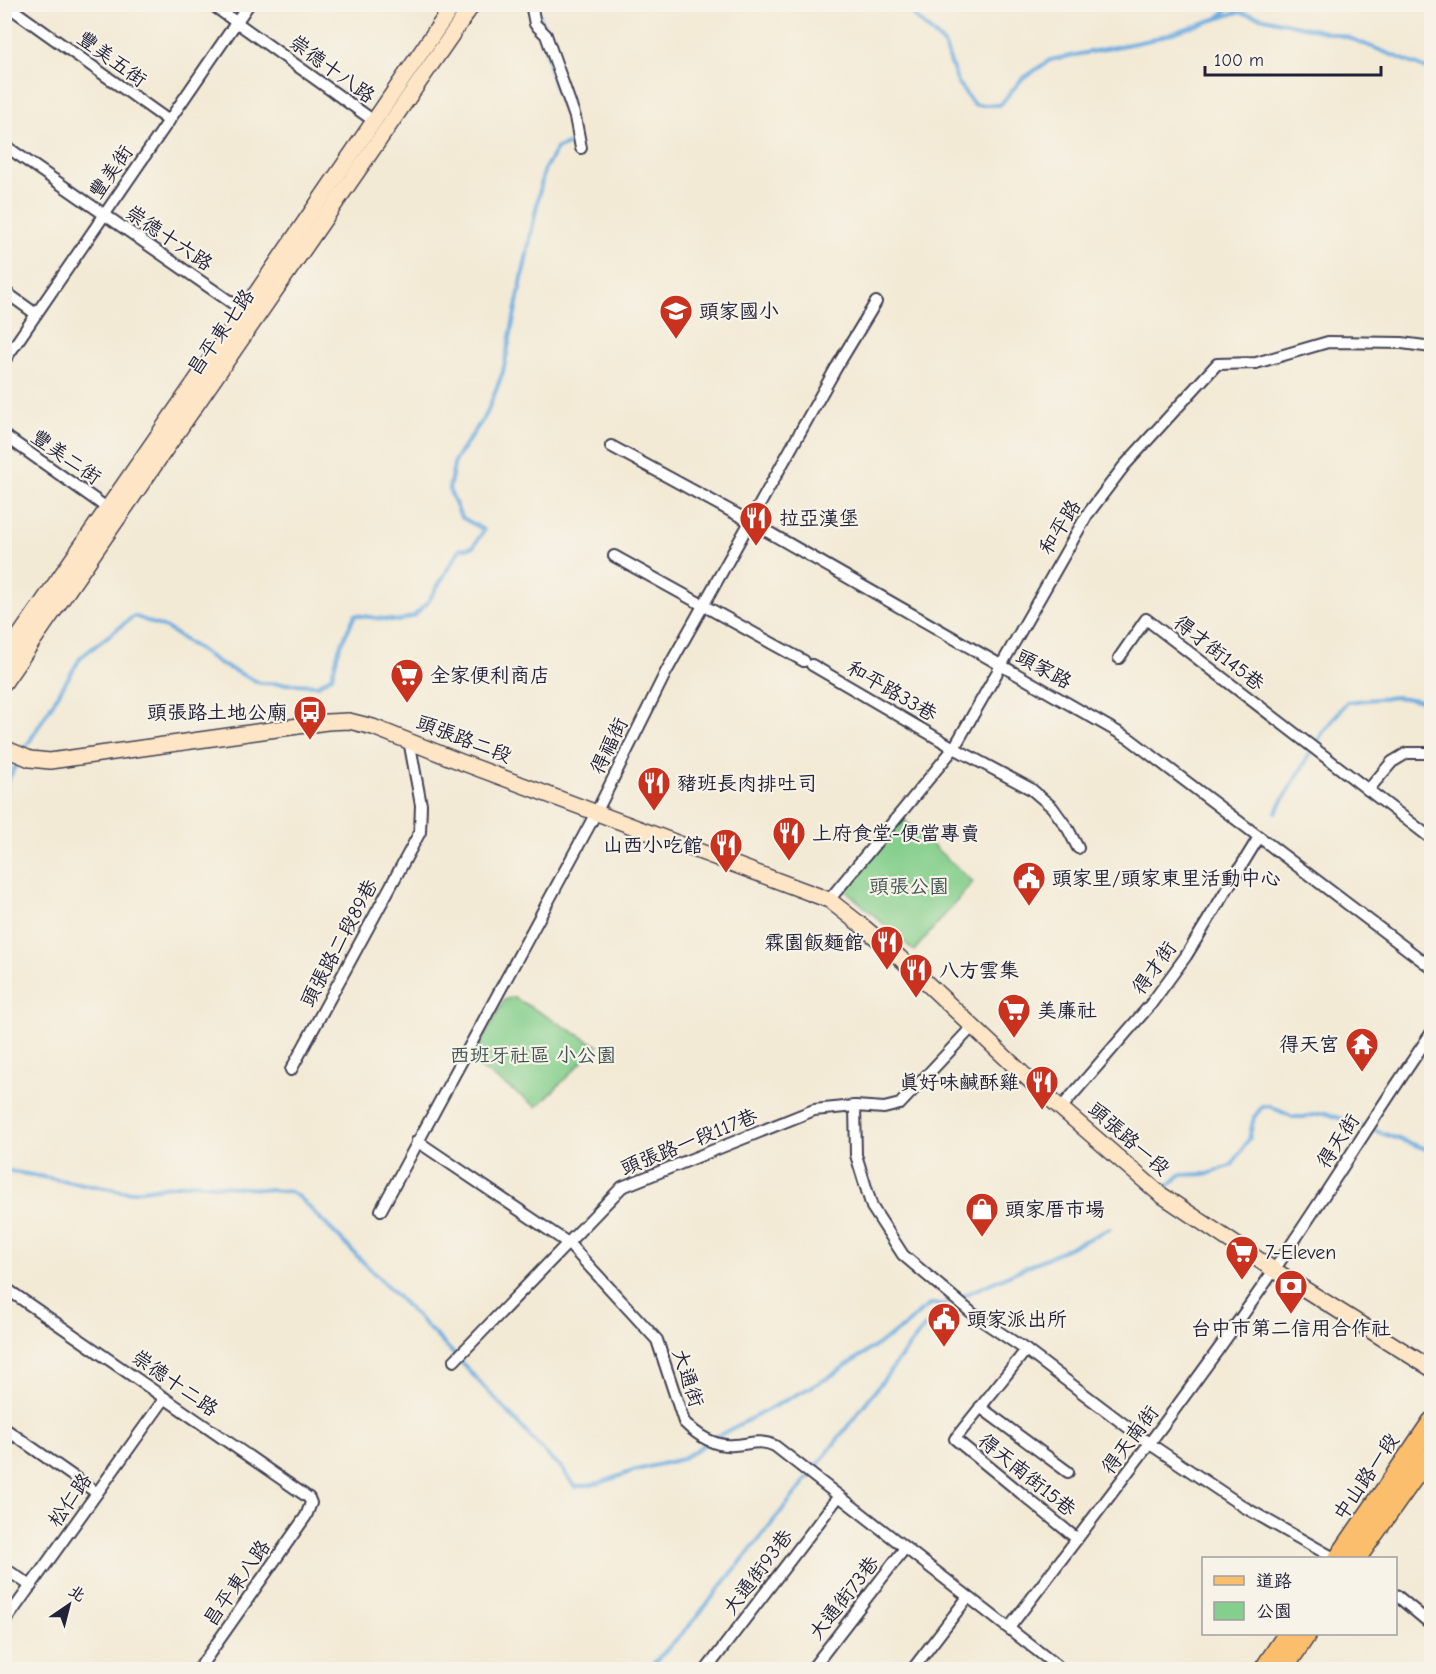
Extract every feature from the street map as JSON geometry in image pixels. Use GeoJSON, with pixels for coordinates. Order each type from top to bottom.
{"type":"FeatureCollection","features":[{"type":"Feature","properties":{"kind":"main road","name":"中山路一段"},"geometry":{"type":"LineString","coordinates":[[1337,1557],[1431,1421]]}},
{"type":"Feature","properties":{"kind":"main road","name":"中山路一段"},"geometry":{"type":"LineString","coordinates":[[1359,1557],[1431,1452]]}},
{"type":"Feature","properties":{"kind":"main road"},"geometry":{"type":"LineString","coordinates":[[1263,1670],[1286,1635]]}},
{"type":"Feature","properties":{"kind":"main road"},"geometry":{"type":"LineString","coordinates":[[1283,1670],[1306,1635]]}},
{"type":"Feature","properties":{"kind":"street","name":"豐美五街"},"geometry":{"type":"LineString","coordinates":[[5,4],[169,121]]}},
{"type":"Feature","properties":{"kind":"street","name":"崇德十八路"},"geometry":{"type":"LineString","coordinates":[[211,4],[374,121]]}},
{"type":"Feature","properties":{"kind":"street","name":"豐美街"},"geometry":{"type":"LineString","coordinates":[[4,361],[249,4]]}},
{"type":"Feature","properties":{"kind":"street","name":"昌平東七路"},"geometry":{"type":"LineString","coordinates":[[4,683],[250,315],[374,121],[454,4]]}},
{"type":"Feature","properties":{"kind":"street","name":"昌平東七路"},"geometry":{"type":"LineString","coordinates":[[4,658],[107,508],[250,315],[473,4]]}},
{"type":"Feature","properties":{"kind":"street"},"geometry":{"type":"LineString","coordinates":[[531,4],[535,24],[546,35],[575,117],[580,148]]}},
{"type":"Feature","properties":{"kind":"street","name":"崇德十六路"},"geometry":{"type":"LineString","coordinates":[[4,145],[250,315]]}},
{"type":"Feature","properties":{"kind":"street"},"geometry":{"type":"LineString","coordinates":[[4,291],[36,314]]}},
{"type":"Feature","properties":{"kind":"street","name":"得福街"},"geometry":{"type":"LineString","coordinates":[[381,1210],[596,813],[666,672],[703,604],[836,368],[876,303]]}},
{"type":"Feature","properties":{"kind":"street","name":"和平路"},"geometry":{"type":"LineString","coordinates":[[829,900],[954,748],[1087,515],[1124,466],[1217,364],[1256,363],[1328,342],[1402,343],[1431,347]]}},
{"type":"Feature","properties":{"kind":"street","name":"豐美二街"},"geometry":{"type":"LineString","coordinates":[[4,435],[107,508]]}},
{"type":"Feature","properties":{"kind":"street","name":"頭家路"},"geometry":{"type":"LineString","coordinates":[[611,446],[749,521],[1130,739],[1431,968]]}},
{"type":"Feature","properties":{"kind":"street","name":"和平路33巷"},"geometry":{"type":"LineString","coordinates":[[614,556],[1031,789],[1052,807],[1078,848]]}},
{"type":"Feature","properties":{"kind":"street","name":"得才街145巷"},"geometry":{"type":"LineString","coordinates":[[1119,658],[1146,619],[1368,790]]}},
{"type":"Feature","properties":{"kind":"street","name":"頭張路二段"},"geometry":{"type":"LineString","coordinates":[[5,748],[30,759],[50,761],[327,722],[349,721],[409,740],[829,900]]}},
{"type":"Feature","properties":{"kind":"street","name":"頭張路二段89巷"},"geometry":{"type":"LineString","coordinates":[[291,1070],[420,832],[421,805],[409,740]]}},
{"type":"Feature","properties":{"kind":"street"},"geometry":{"type":"LineString","coordinates":[[1431,753],[1407,753],[1392,762],[1368,790],[1431,839]]}},
{"type":"Feature","properties":{"kind":"street","name":"得才街"},"geometry":{"type":"LineString","coordinates":[[1061,1108],[1151,1004],[1186,956],[1259,837]]}},
{"type":"Feature","properties":{"kind":"street","name":"頭張路一段"},"geometry":{"type":"LineString","coordinates":[[829,900],[861,925],[1061,1108],[1160,1194],[1274,1270],[1431,1369]]}},
{"type":"Feature","properties":{"kind":"street","name":"頭張路一段117巷"},"geometry":{"type":"LineString","coordinates":[[454,1361],[622,1187],[814,1110],[855,1106],[884,1108],[900,1104],[973,1026]]}},
{"type":"Feature","properties":{"kind":"street","name":"得天街"},"geometry":{"type":"LineString","coordinates":[[1274,1270],[1431,1032]]}},
{"type":"Feature","properties":{"kind":"street"},"geometry":{"type":"LineString","coordinates":[[855,1106],[856,1155],[872,1207],[903,1255],[978,1318],[1026,1350],[1150,1444],[1244,1507],[1334,1557]]}},
{"type":"Feature","properties":{"kind":"street","name":"大通街"},"geometry":{"type":"LineString","coordinates":[[417,1141],[568,1243],[657,1340],[684,1422],[715,1443],[734,1445],[755,1441],[775,1446],[1062,1670]]}},
{"type":"Feature","properties":{"kind":"street","name":"得天南街"},"geometry":{"type":"LineString","coordinates":[[1009,1628],[1150,1444],[1274,1270]]}},
{"type":"Feature","properties":{"kind":"street","name":"崇德十二路"},"geometry":{"type":"LineString","coordinates":[[4,1287],[309,1498],[311,1503],[306,1516]]}},
{"type":"Feature","properties":{"kind":"street"},"geometry":{"type":"LineString","coordinates":[[1026,1350],[980,1407],[1068,1472]]}},
{"type":"Feature","properties":{"kind":"street","name":"松仁路"},"geometry":{"type":"LineString","coordinates":[[4,1623],[165,1398]]}},
{"type":"Feature","properties":{"kind":"street","name":"得天南街15巷"},"geometry":{"type":"LineString","coordinates":[[980,1407],[955,1439],[1077,1539]]}},
{"type":"Feature","properties":{"kind":"street"},"geometry":{"type":"LineString","coordinates":[[4,1428],[97,1492]]}},
{"type":"Feature","properties":{"kind":"street","name":"大通街93巷"},"geometry":{"type":"LineString","coordinates":[[706,1670],[839,1496]]}},
{"type":"Feature","properties":{"kind":"street","name":"昌平東八路"},"geometry":{"type":"LineString","coordinates":[[198,1670],[306,1516]]}},
{"type":"Feature","properties":{"kind":"street","name":"大通街73巷"},"geometry":{"type":"LineString","coordinates":[[811,1670],[905,1548]]}},
{"type":"Feature","properties":{"kind":"street"},"geometry":{"type":"LineString","coordinates":[[4,1568],[31,1586]]}},
{"type":"Feature","properties":{"kind":"street"},"geometry":{"type":"LineString","coordinates":[[912,1670],[968,1597]]}},
{"type":"Feature","properties":{"kind":"street"},"geometry":{"type":"LineString","coordinates":[[1397,1597],[1431,1625]]}},
{"type":"Feature","properties":{"kind":"green space","name":"頭張公園"},"geometry":{"type":"Polygon","coordinates":[[[902,818],[973,882],[914,951],[843,888],[902,818]]]}},
{"type":"Feature","properties":{"kind":"green space","name":"西班牙社區 小公園"},"geometry":{"type":"Polygon","coordinates":[[[513,997],[598,1046],[537,1107],[476,1065],[474,1056],[504,1000],[513,997]]]}},
{"type":"Feature","properties":{"kind":"waterway"},"geometry":{"type":"LineString","coordinates":[[537,4],[542,27]]}},
{"type":"Feature","properties":{"kind":"waterway"},"geometry":{"type":"LineString","coordinates":[[902,4],[944,44],[958,83],[974,105],[1000,105],[1021,80],[1050,60],[1150,40],[1238,12],[1347,37],[1432,71]]}},
{"type":"Feature","properties":{"kind":"waterway"},"geometry":{"type":"LineString","coordinates":[[1218,18],[1233,4]]}},
{"type":"Feature","properties":{"kind":"waterway"},"geometry":{"type":"LineString","coordinates":[[23,752],[81,657],[134,616],[168,629],[222,665],[260,683],[318,685],[332,676],[339,649],[355,615],[398,621],[414,616],[428,602],[460,549],[473,547],[484,530],[461,517],[449,489],[455,460],[486,415],[503,372],[544,170],[557,148],[575,142],[552,77],[546,49]]}},
{"type":"Feature","properties":{"kind":"waterway"},"geometry":{"type":"LineString","coordinates":[[1276,812],[1323,732],[1347,702],[1396,697],[1432,702]]}},
{"type":"Feature","properties":{"kind":"waterway"},"geometry":{"type":"LineString","coordinates":[[4,816],[7,782],[20,758]]}},
{"type":"Feature","properties":{"kind":"waterway"},"geometry":{"type":"LineString","coordinates":[[1163,1191],[1180,1175],[1208,1174],[1232,1165],[1249,1139],[1254,1117],[1262,1107],[1269,1106],[1293,1117],[1325,1113],[1432,1151]]}},
{"type":"Feature","properties":{"kind":"waterway"},"geometry":{"type":"LineString","coordinates":[[4,1170],[127,1192],[193,1183],[290,1192],[299,1197],[449,1349],[561,1467],[575,1487],[600,1483],[636,1470],[682,1459],[716,1437],[826,1379],[904,1327],[931,1304],[945,1304]]}},
{"type":"Feature","properties":{"kind":"waterway"},"geometry":{"type":"LineString","coordinates":[[647,1670],[691,1624],[918,1335],[945,1304],[1110,1229]]}},
{"type":"Feature","properties":{"kind":"place","name":"頭家國小"},"geometry":{"type":"Point","coordinates":[676,340]}},
{"type":"Feature","properties":{"kind":"place","name":"拉亞漢堡"},"geometry":{"type":"Point","coordinates":[756,547]}},
{"type":"Feature","properties":{"kind":"place","name":"全家便利商店"},"geometry":{"type":"Point","coordinates":[407,704]}},
{"type":"Feature","properties":{"kind":"place","name":"頭張路土地公廟"},"geometry":{"type":"Point","coordinates":[310,741]}},
{"type":"Feature","properties":{"kind":"place","name":"豬班長肉排吐司"},"geometry":{"type":"Point","coordinates":[654,812]}},
{"type":"Feature","properties":{"kind":"place","name":"上府食堂-便當專賣"},"geometry":{"type":"Point","coordinates":[789,862]}},
{"type":"Feature","properties":{"kind":"place","name":"山西小吃館"},"geometry":{"type":"Point","coordinates":[726,874]}},
{"type":"Feature","properties":{"kind":"place","name":"頭家里/頭家東里活動中心"},"geometry":{"type":"Point","coordinates":[1029,907]}},
{"type":"Feature","properties":{"kind":"place","name":"霖園飯麵館"},"geometry":{"type":"Point","coordinates":[887,971]}},
{"type":"Feature","properties":{"kind":"place","name":"八方雲集"},"geometry":{"type":"Point","coordinates":[916,999]}},
{"type":"Feature","properties":{"kind":"place","name":"美廉社"},"geometry":{"type":"Point","coordinates":[1014,1039]}},
{"type":"Feature","properties":{"kind":"place","name":"得天宮"},"geometry":{"type":"Point","coordinates":[1362,1073]}},
{"type":"Feature","properties":{"kind":"place","name":"真好味鹹酥雞"},"geometry":{"type":"Point","coordinates":[1042,1111]}},
{"type":"Feature","properties":{"kind":"place","name":"頭家厝市場"},"geometry":{"type":"Point","coordinates":[982,1238]}},
{"type":"Feature","properties":{"kind":"place","name":"7-Eleven"},"geometry":{"type":"Point","coordinates":[1242,1281]}},
{"type":"Feature","properties":{"kind":"place","name":"台中市第二信用合作社"},"geometry":{"type":"Point","coordinates":[1291,1315]}},
{"type":"Feature","properties":{"kind":"place","name":"頭家派出所"},"geometry":{"type":"Point","coordinates":[944,1348]}}]}
